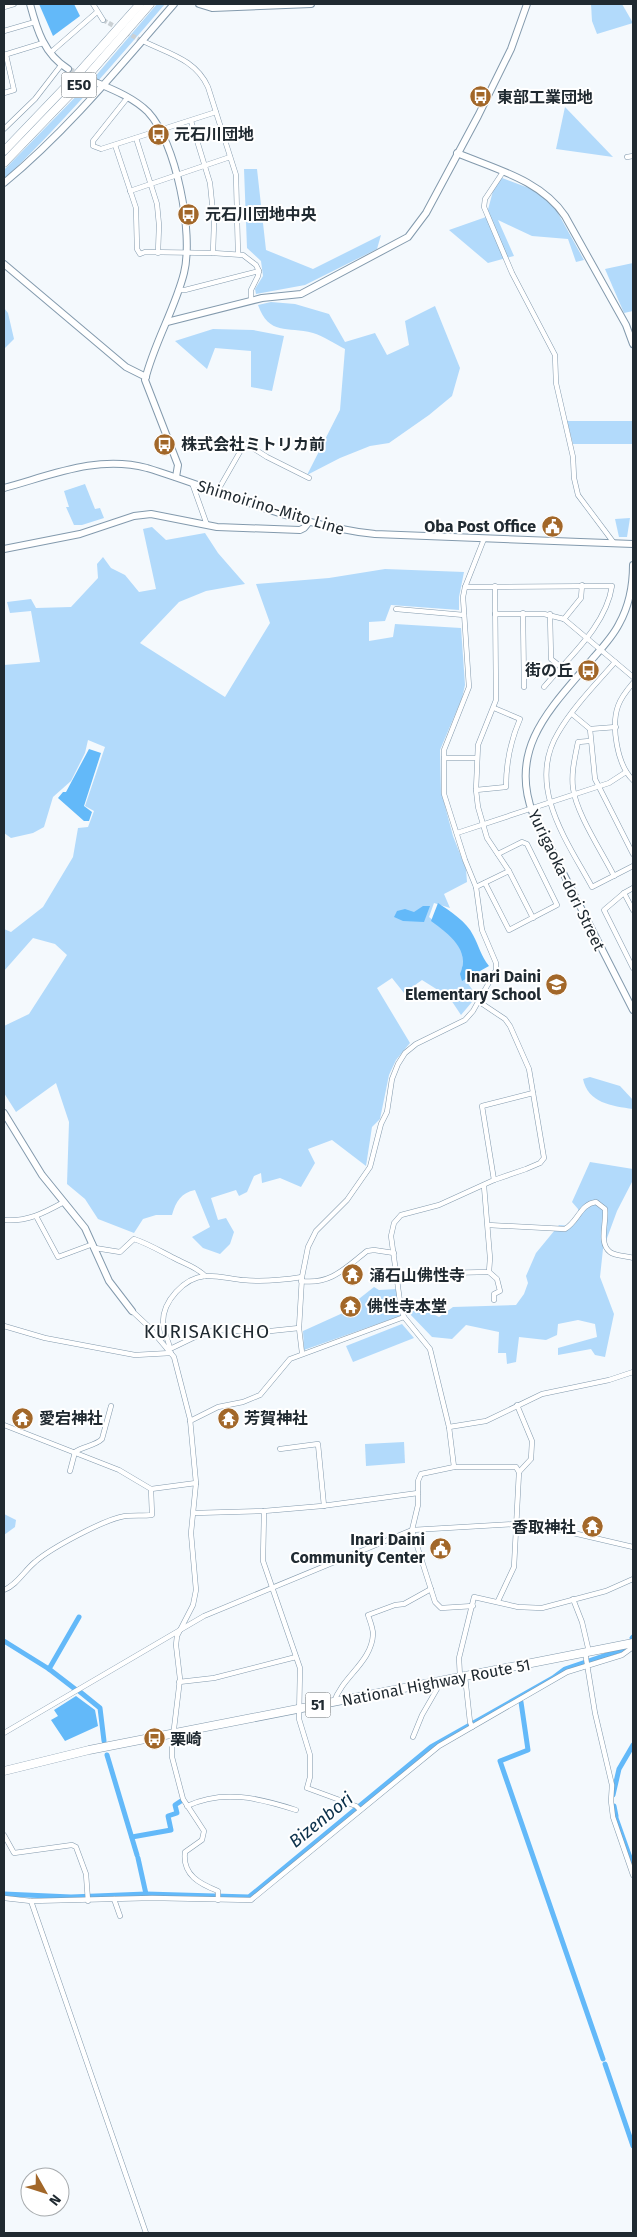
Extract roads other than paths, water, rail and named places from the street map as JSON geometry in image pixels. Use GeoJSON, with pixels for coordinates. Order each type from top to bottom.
{"type":"FeatureCollection","features":[{"type":"Feature","properties":{"kind":"highway","name":"E50"},"geometry":{"type":"LineString","coordinates":[[4,151],[74,78],[140,4]]}},
{"type":"Feature","properties":{"kind":"highway","name":"E50"},"geometry":{"type":"LineString","coordinates":[[4,162],[82,82],[150,4]]}},
{"type":"Feature","properties":{"kind":"highway","name":"National Highway Route 51"},"geometry":{"type":"LineString","coordinates":[[4,1771],[52,1758],[462,1676],[587,1658],[633,1643]]}},
{"type":"Feature","properties":{"kind":"street"},"geometry":{"type":"LineString","coordinates":[[4,7],[14,4]]}},
{"type":"Feature","properties":{"kind":"street"},"geometry":{"type":"LineString","coordinates":[[30,4],[43,43],[50,53],[68,69]]}},
{"type":"Feature","properties":{"kind":"street"},"geometry":{"type":"LineString","coordinates":[[93,4],[103,20]]}},
{"type":"Feature","properties":{"kind":"street"},"geometry":{"type":"LineString","coordinates":[[4,183],[60,132],[103,86],[174,4]]}},
{"type":"Feature","properties":{"kind":"street"},"geometry":{"type":"LineString","coordinates":[[198,4],[212,8],[311,4]]}},
{"type":"Feature","properties":{"kind":"street"},"geometry":{"type":"LineString","coordinates":[[166,322],[251,301],[271,297],[294,296],[309,291],[408,237],[426,213],[507,58],[527,4]]}},
{"type":"Feature","properties":{"kind":"street"},"geometry":{"type":"LineString","coordinates":[[50,53],[97,12]]}},
{"type":"Feature","properties":{"kind":"street"},"geometry":{"type":"LineString","coordinates":[[4,31],[35,22]]}},
{"type":"Feature","properties":{"kind":"street"},"geometry":{"type":"LineString","coordinates":[[145,42],[199,70],[208,86],[236,175],[238,254]]}},
{"type":"Feature","properties":{"kind":"street"},"geometry":{"type":"LineString","coordinates":[[4,93],[14,90],[5,55],[43,43]]}},
{"type":"Feature","properties":{"kind":"street"},"geometry":{"type":"LineString","coordinates":[[4,129],[35,99],[62,64]]}},
{"type":"Feature","properties":{"kind":"street"},"geometry":{"type":"LineString","coordinates":[[96,82],[128,97],[148,112],[161,130],[176,174],[186,215],[184,273],[146,377],[147,388],[178,465],[176,477]]}},
{"type":"Feature","properties":{"kind":"street"},"geometry":{"type":"LineString","coordinates":[[128,97],[93,141],[93,146],[102,149],[216,112]]}},
{"type":"Feature","properties":{"kind":"street"},"geometry":{"type":"LineString","coordinates":[[191,121],[210,183],[214,223],[213,253]]}},
{"type":"Feature","properties":{"kind":"street"},"geometry":{"type":"LineString","coordinates":[[136,138],[159,215],[158,253]]}},
{"type":"Feature","properties":{"kind":"street"},"geometry":{"type":"LineString","coordinates":[[115,145],[137,216],[137,249],[140,254],[238,254],[253,262],[258,271],[258,276],[251,290],[251,301]]}},
{"type":"Feature","properties":{"kind":"street"},"geometry":{"type":"LineString","coordinates":[[457,153],[533,185],[557,204],[626,325],[633,344]]}},
{"type":"Feature","properties":{"kind":"street"},"geometry":{"type":"LineString","coordinates":[[628,158],[633,156]]}},
{"type":"Feature","properties":{"kind":"street"},"geometry":{"type":"LineString","coordinates":[[130,190],[230,157]]}},
{"type":"Feature","properties":{"kind":"street"},"geometry":{"type":"LineString","coordinates":[[503,172],[488,194],[484,206],[512,273],[555,356],[556,383],[573,457],[574,478],[578,495],[614,543]]}},
{"type":"Feature","properties":{"kind":"street"},"geometry":{"type":"LineString","coordinates":[[4,264],[126,367],[146,377]]}},
{"type":"Feature","properties":{"kind":"street"},"geometry":{"type":"LineString","coordinates":[[178,290],[185,290],[258,271]]}},
{"type":"Feature","properties":{"kind":"street"},"geometry":{"type":"LineString","coordinates":[[217,492],[245,443],[309,478]]}},
{"type":"Feature","properties":{"kind":"street","name":"Shimoirino-Mito Line"},"geometry":{"type":"LineString","coordinates":[[4,488],[88,465],[104,462],[130,464],[192,482],[217,492],[338,530],[375,534],[633,544]]}},
{"type":"Feature","properties":{"kind":"street"},"geometry":{"type":"LineString","coordinates":[[192,482],[207,525]]}},
{"type":"Feature","properties":{"kind":"street"},"geometry":{"type":"LineString","coordinates":[[4,548],[80,534],[134,516],[151,514],[207,525],[234,528],[300,530],[309,522]]}},
{"type":"Feature","properties":{"kind":"street"},"geometry":{"type":"LineString","coordinates":[[302,1353],[299,1328],[302,1279],[311,1237],[347,1200],[370,1167],[381,1124],[387,1112],[392,1078],[398,1064],[405,1053],[416,1044],[465,1020],[473,1011],[496,970],[496,963],[482,930],[476,887],[444,794],[446,740],[468,687],[463,597],[465,586],[484,539]]}},
{"type":"Feature","properties":{"kind":"street","name":"Yurigaoka-dori Street"},"geometry":{"type":"LineString","coordinates":[[633,565],[631,590],[619,625],[548,712],[533,739],[526,772],[531,809],[633,1010]]}},
{"type":"Feature","properties":{"kind":"street"},"geometry":{"type":"LineString","coordinates":[[564,620],[581,598],[582,585]]}},
{"type":"Feature","properties":{"kind":"street"},"geometry":{"type":"LineString","coordinates":[[465,586],[612,586],[603,614],[544,687]]}},
{"type":"Feature","properties":{"kind":"street"},"geometry":{"type":"LineString","coordinates":[[495,586],[496,687],[494,708],[478,745],[476,790],[482,825],[487,838],[509,871],[533,918]]}},
{"type":"Feature","properties":{"kind":"street"},"geometry":{"type":"LineString","coordinates":[[396,609],[464,615]]}},
{"type":"Feature","properties":{"kind":"street"},"geometry":{"type":"LineString","coordinates":[[523,613],[524,687]]}},
{"type":"Feature","properties":{"kind":"street"},"geometry":{"type":"LineString","coordinates":[[495,614],[550,614],[564,620],[633,677]]}},
{"type":"Feature","properties":{"kind":"street"},"geometry":{"type":"LineString","coordinates":[[550,614],[551,659],[561,666]]}},
{"type":"Feature","properties":{"kind":"street"},"geometry":{"type":"LineString","coordinates":[[615,662],[558,732],[548,757],[546,776],[550,802],[592,887],[633,866]]}},
{"type":"Feature","properties":{"kind":"street"},"geometry":{"type":"LineString","coordinates":[[633,683],[618,705],[616,727],[619,757],[626,772],[633,780]]}},
{"type":"Feature","properties":{"kind":"street"},"geometry":{"type":"LineString","coordinates":[[476,790],[506,787],[506,765],[510,746],[520,719],[494,708]]}},
{"type":"Feature","properties":{"kind":"street"},"geometry":{"type":"LineString","coordinates":[[572,714],[590,729],[616,727]]}},
{"type":"Feature","properties":{"kind":"street"},"geometry":{"type":"LineString","coordinates":[[590,729],[592,767],[598,786],[633,854]]}},
{"type":"Feature","properties":{"kind":"street"},"geometry":{"type":"LineString","coordinates":[[590,741],[578,742],[573,768],[574,794],[614,876]]}},
{"type":"Feature","properties":{"kind":"street"},"geometry":{"type":"LineString","coordinates":[[444,758],[476,758]]}},
{"type":"Feature","properties":{"kind":"street"},"geometry":{"type":"LineString","coordinates":[[457,834],[609,783],[626,772]]}},
{"type":"Feature","properties":{"kind":"street"},"geometry":{"type":"LineString","coordinates":[[485,883],[509,930],[557,905],[527,844],[522,842],[498,854]]}},
{"type":"Feature","properties":{"kind":"street"},"geometry":{"type":"LineString","coordinates":[[476,887],[509,871]]}},
{"type":"Feature","properties":{"kind":"street"},"geometry":{"type":"LineString","coordinates":[[633,888],[604,910],[633,968]]}},
{"type":"Feature","properties":{"kind":"street"},"geometry":{"type":"LineString","coordinates":[[624,893],[633,910]]}},
{"type":"Feature","properties":{"kind":"street"},"geometry":{"type":"LineString","coordinates":[[454,1467],[449,1427],[430,1349],[404,1317],[401,1309],[392,1229],[401,1215],[440,1205],[494,1180],[540,1163],[544,1158],[529,1069],[505,1019],[478,1001]]}},
{"type":"Feature","properties":{"kind":"street"},"geometry":{"type":"LineString","coordinates":[[494,1180],[482,1106],[534,1093]]}},
{"type":"Feature","properties":{"kind":"street"},"geometry":{"type":"LineString","coordinates":[[4,1113],[32,1161],[80,1220],[94,1246],[109,1282],[132,1311],[170,1350]]}},
{"type":"Feature","properties":{"kind":"street"},"geometry":{"type":"LineString","coordinates":[[484,1186],[490,1272],[497,1279],[500,1291],[494,1294],[494,1300]]}},
{"type":"Feature","properties":{"kind":"street"},"geometry":{"type":"LineString","coordinates":[[4,1220],[19,1221],[36,1216],[64,1202]]}},
{"type":"Feature","properties":{"kind":"street"},"geometry":{"type":"LineString","coordinates":[[488,1225],[565,1229],[571,1225],[586,1206],[596,1202],[605,1209],[604,1237],[608,1249],[612,1253],[633,1258]]}},
{"type":"Feature","properties":{"kind":"street"},"geometry":{"type":"LineString","coordinates":[[36,1216],[58,1256],[94,1246],[120,1252],[134,1239],[153,1245],[169,1256],[196,1268],[205,1276]]}},
{"type":"Feature","properties":{"kind":"street"},"geometry":{"type":"LineString","coordinates":[[219,1897],[218,1891],[200,1884],[188,1869],[185,1852],[202,1840],[204,1831],[187,1806],[177,1780],[172,1757],[173,1733],[180,1682],[176,1644],[180,1629],[193,1605],[196,1590],[191,1533],[195,1513],[196,1483],[190,1421],[163,1322],[171,1298],[182,1286],[205,1276],[244,1280],[302,1279],[315,1283],[326,1280],[367,1251],[374,1250],[394,1254]]}},
{"type":"Feature","properties":{"kind":"street"},"geometry":{"type":"LineString","coordinates":[[398,1274],[490,1272]]}},
{"type":"Feature","properties":{"kind":"street"},"geometry":{"type":"LineString","coordinates":[[190,1421],[218,1407],[243,1402],[260,1395],[286,1362],[302,1353],[404,1317]]}},
{"type":"Feature","properties":{"kind":"street"},"geometry":{"type":"LineString","coordinates":[[4,1326],[45,1338],[135,1355],[170,1350],[197,1336],[215,1330],[261,1332],[299,1328]]}},
{"type":"Feature","properties":{"kind":"street"},"geometry":{"type":"LineString","coordinates":[[449,1427],[486,1421],[542,1394],[609,1380],[633,1372]]}},
{"type":"Feature","properties":{"kind":"street"},"geometry":{"type":"LineString","coordinates":[[517,1405],[532,1441],[531,1459],[518,1472]]}},
{"type":"Feature","properties":{"kind":"street"},"geometry":{"type":"LineString","coordinates":[[70,1471],[75,1452],[102,1439],[111,1406]]}},
{"type":"Feature","properties":{"kind":"street"},"geometry":{"type":"LineString","coordinates":[[4,1426],[119,1470],[151,1489],[196,1483]]}},
{"type":"Feature","properties":{"kind":"street"},"geometry":{"type":"LineString","coordinates":[[280,1449],[318,1444],[324,1506]]}},
{"type":"Feature","properties":{"kind":"street"},"geometry":{"type":"LineString","coordinates":[[473,1606],[441,1608],[435,1602],[412,1530],[418,1505],[418,1481],[421,1474],[454,1467],[516,1467],[518,1472],[514,1567],[498,1601]]}},
{"type":"Feature","properties":{"kind":"street"},"geometry":{"type":"LineString","coordinates":[[4,1590],[17,1582],[35,1562],[54,1548],[102,1523],[123,1516],[152,1515],[151,1489]]}},
{"type":"Feature","properties":{"kind":"street"},"geometry":{"type":"LineString","coordinates":[[195,1513],[264,1511],[324,1506],[418,1493]]}},
{"type":"Feature","properties":{"kind":"street"},"geometry":{"type":"LineString","coordinates":[[264,1511],[263,1561],[296,1657],[300,1680],[298,1709],[310,1755],[310,1778],[307,1788],[358,1808]]}},
{"type":"Feature","properties":{"kind":"street"},"geometry":{"type":"LineString","coordinates":[[4,1733],[204,1616],[412,1530],[516,1524],[556,1528],[633,1547]]}},
{"type":"Feature","properties":{"kind":"street"},"geometry":{"type":"LineString","coordinates":[[471,1725],[459,1658],[474,1597],[518,1607],[542,1608],[606,1592],[633,1579]]}},
{"type":"Feature","properties":{"kind":"street"},"geometry":{"type":"LineString","coordinates":[[334,1702],[337,1694],[360,1665],[371,1645],[373,1633],[368,1615],[395,1605],[404,1604],[431,1589]]}},
{"type":"Feature","properties":{"kind":"street"},"geometry":{"type":"LineString","coordinates":[[573,1599],[582,1622],[595,1713],[612,1785],[613,1817],[633,1874]]}},
{"type":"Feature","properties":{"kind":"street"},"geometry":{"type":"LineString","coordinates":[[4,1898],[31,1901],[88,1898],[219,1897],[251,1900],[358,1808],[439,1746],[471,1725],[568,1672],[587,1658],[622,1655],[633,1647]]}},
{"type":"Feature","properties":{"kind":"street"},"geometry":{"type":"LineString","coordinates":[[180,1682],[214,1678],[296,1657]]}},
{"type":"Feature","properties":{"kind":"street"},"geometry":{"type":"LineString","coordinates":[[413,1737],[422,1715],[437,1689],[438,1681]]}},
{"type":"Feature","properties":{"kind":"street"},"geometry":{"type":"LineString","coordinates":[[187,1806],[203,1799],[227,1796],[264,1800],[296,1810]]}},
{"type":"Feature","properties":{"kind":"street"},"geometry":{"type":"LineString","coordinates":[[4,1835],[14,1853],[72,1845],[76,1847],[86,1874],[88,1898]]}},
{"type":"Feature","properties":{"kind":"street"},"geometry":{"type":"LineString","coordinates":[[114,1899],[120,1916]]}},
{"type":"Feature","properties":{"kind":"street"},"geometry":{"type":"LineString","coordinates":[[31,1901],[146,2233]]}},
{"type":"Feature","properties":{"kind":"water"},"geometry":{"type":"Polygon","coordinates":[[[39,4],[74,4],[80,16],[53,36],[39,4]]]}},
{"type":"Feature","properties":{"kind":"water"},"geometry":{"type":"Polygon","coordinates":[[[89,749],[101,753],[84,806],[92,812],[89,821],[84,821],[58,798],[63,792],[66,792],[89,749]]]}},
{"type":"Feature","properties":{"kind":"water"},"geometry":{"type":"Polygon","coordinates":[[[438,903],[467,926],[489,966],[462,981],[460,974],[463,957],[460,950],[445,931],[431,921],[438,903]]]}},
{"type":"Feature","properties":{"kind":"water"},"geometry":{"type":"Polygon","coordinates":[[[423,906],[430,906],[424,922],[403,921],[394,917],[397,911],[405,909],[414,912],[423,906]]]}},
{"type":"Feature","properties":{"kind":"water"},"geometry":{"type":"Polygon","coordinates":[[[76,1696],[95,1710],[98,1726],[65,1741],[51,1720],[58,1716],[54,1710],[76,1696]]]}},
{"type":"Feature","properties":{"kind":"waterway"},"geometry":{"type":"LineString","coordinates":[[49,1669],[79,1617]]}},
{"type":"Feature","properties":{"kind":"waterway"},"geometry":{"type":"LineString","coordinates":[[4,1641],[49,1669],[75,1689]]}},
{"type":"Feature","properties":{"kind":"waterway","name":"Bizenbori"},"geometry":{"type":"LineString","coordinates":[[4,1894],[71,1897],[146,1894],[249,1897],[431,1747],[553,1678],[565,1669],[624,1649]]}},
{"type":"Feature","properties":{"kind":"waterway"},"geometry":{"type":"LineString","coordinates":[[79,1691],[100,1708],[104,1741]]}},
{"type":"Feature","properties":{"kind":"waterway"},"geometry":{"type":"LineString","coordinates":[[521,1702],[528,1750],[500,1761],[603,2059]]}},
{"type":"Feature","properties":{"kind":"waterway"},"geometry":{"type":"LineString","coordinates":[[613,1795],[619,1769],[633,1745]]}},
{"type":"Feature","properties":{"kind":"waterway"},"geometry":{"type":"LineString","coordinates":[[107,1755],[137,1855]]}},
{"type":"Feature","properties":{"kind":"waterway"},"geometry":{"type":"LineString","coordinates":[[132,1837],[171,1830],[168,1816],[177,1813],[175,1805],[181,1801]]}},
{"type":"Feature","properties":{"kind":"waterway"},"geometry":{"type":"LineString","coordinates":[[614,1806],[616,1816]]}},
{"type":"Feature","properties":{"kind":"waterway"},"geometry":{"type":"LineString","coordinates":[[616,1818],[633,1866]]}},
{"type":"Feature","properties":{"kind":"waterway"},"geometry":{"type":"LineString","coordinates":[[138,1858],[146,1894]]}},
{"type":"Feature","properties":{"kind":"waterway"},"geometry":{"type":"LineString","coordinates":[[605,2064],[633,2146]]}},
{"type":"Feature","properties":{"kind":"tunnel"},"geometry":{"type":"LineString","coordinates":[[103,20],[144,42]]}},
{"type":"Feature","properties":{"kind":"tunnel"},"geometry":{"type":"LineString","coordinates":[[68,69],[95,82]]}},
{"type":"Feature","properties":{"kind":"place","name":"東部工業団地"},"geometry":{"type":"Point","coordinates":[481,97]}},
{"type":"Feature","properties":{"kind":"place","name":"元石川団地"},"geometry":{"type":"Point","coordinates":[158,134]}},
{"type":"Feature","properties":{"kind":"place","name":"元石川団地中央"},"geometry":{"type":"Point","coordinates":[189,214]}},
{"type":"Feature","properties":{"kind":"place","name":"株式会社ミトリカ前"},"geometry":{"type":"Point","coordinates":[165,444]}},
{"type":"Feature","properties":{"kind":"place","name":"Oba Post Office"},"geometry":{"type":"Point","coordinates":[552,526]}},
{"type":"Feature","properties":{"kind":"place","name":"街の丘"},"geometry":{"type":"Point","coordinates":[589,670]}},
{"type":"Feature","properties":{"kind":"place","name":"Inari Daini Elementary School"},"geometry":{"type":"Point","coordinates":[557,985]}},
{"type":"Feature","properties":{"kind":"place","name":"涌石山佛性寺"},"geometry":{"type":"Point","coordinates":[353,1275]}},
{"type":"Feature","properties":{"kind":"place","name":"佛性寺本堂"},"geometry":{"type":"Point","coordinates":[351,1306]}},
{"type":"Feature","properties":{"kind":"place","name":"愛宕神社"},"geometry":{"type":"Point","coordinates":[23,1418]}},
{"type":"Feature","properties":{"kind":"place","name":"芳賀神社"},"geometry":{"type":"Point","coordinates":[228,1418]}},
{"type":"Feature","properties":{"kind":"place","name":"香取神社"},"geometry":{"type":"Point","coordinates":[592,1527]}},
{"type":"Feature","properties":{"kind":"place","name":"Inari Daini Community Center"},"geometry":{"type":"Point","coordinates":[441,1548]}},
{"type":"Feature","properties":{"kind":"place","name":"栗崎"},"geometry":{"type":"Point","coordinates":[154,1739]}},
{"type":"Feature","properties":{"kind":"district","name":"KURISAKICHO"},"geometry":{"type":"Point","coordinates":[207,1331]}}]}
